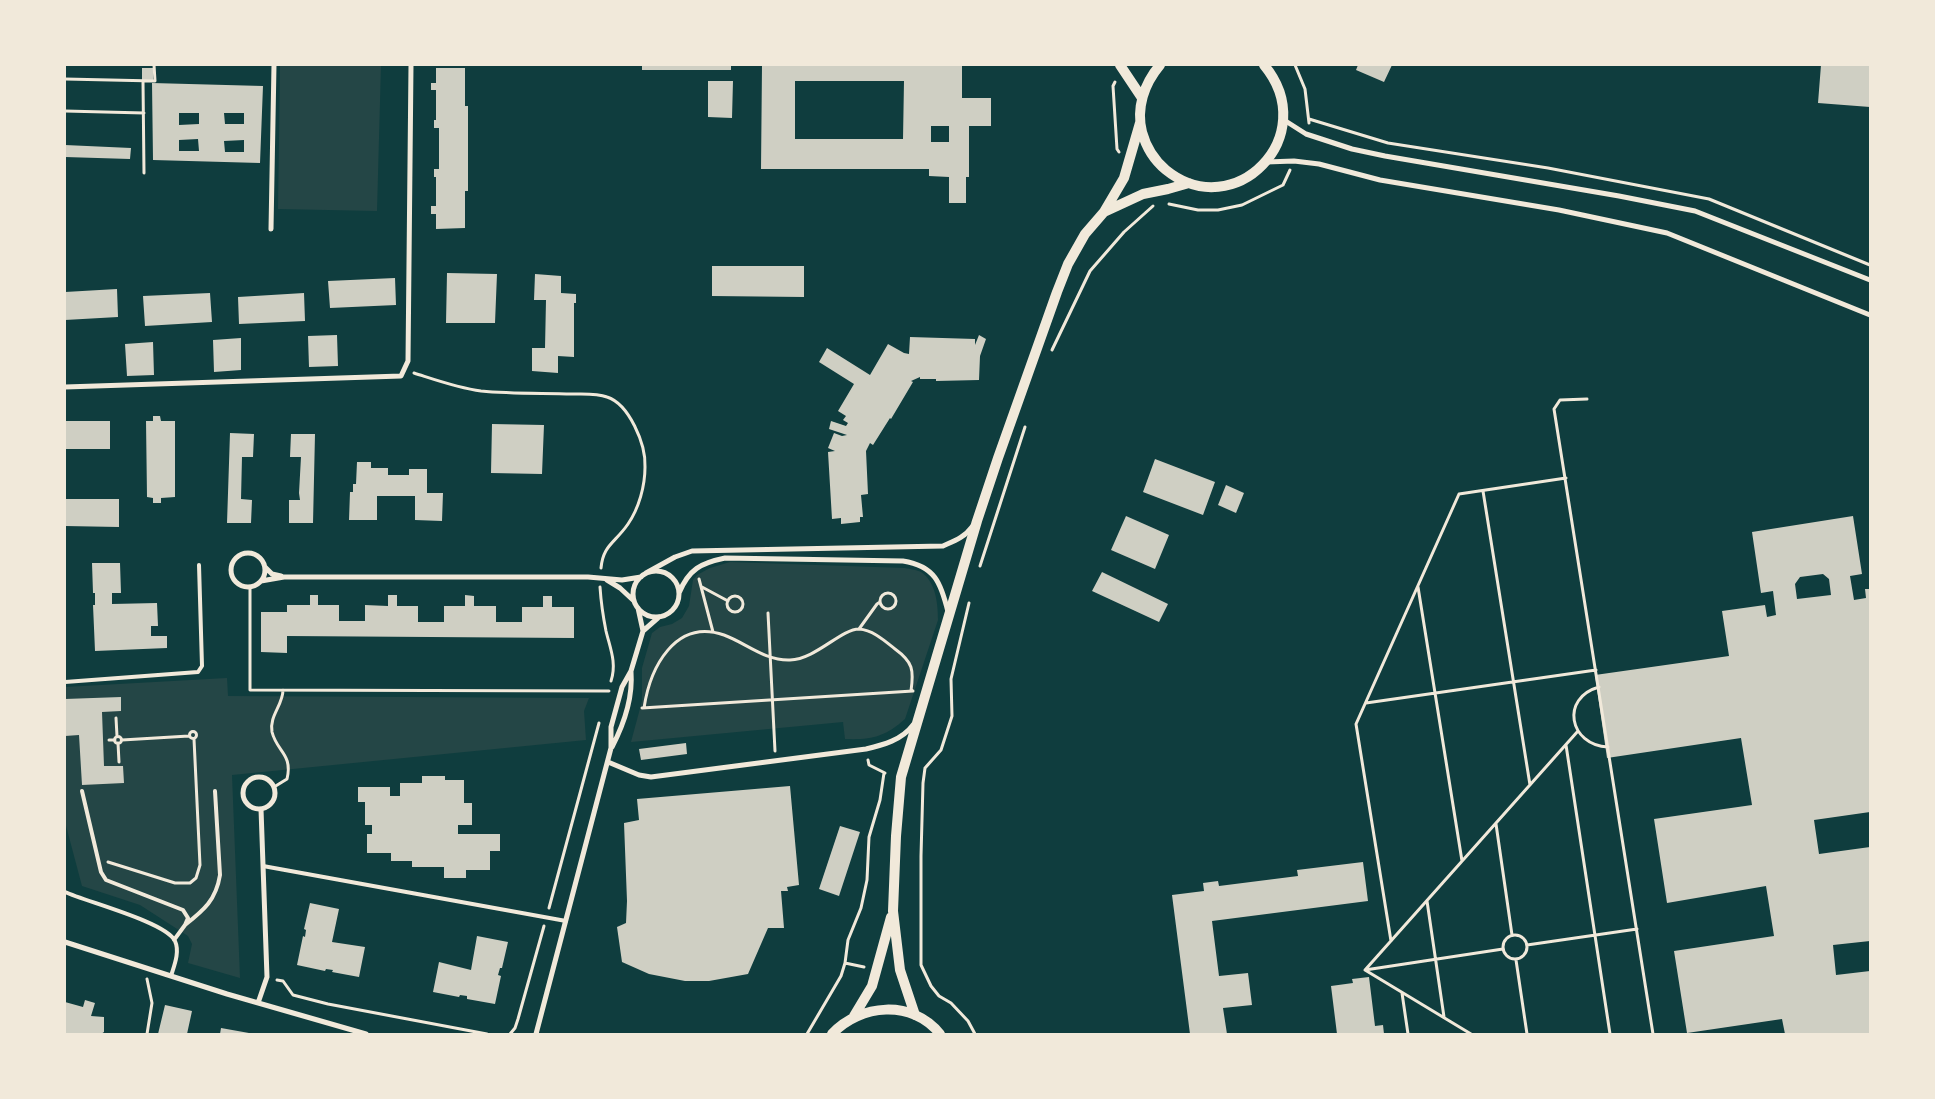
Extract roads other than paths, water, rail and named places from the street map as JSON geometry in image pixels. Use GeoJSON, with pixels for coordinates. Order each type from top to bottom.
{"type":"FeatureCollection","features":[{"type":"Feature","properties":{"kind":"main road"},"geometry":{"type":"LineString","coordinates":[[1120,65],[1142,98]]}},
{"type":"Feature","properties":{"kind":"main road"},"geometry":{"type":"LineString","coordinates":[[915,1015],[900,970],[892,911],[901,777],[977,521],[1004,440],[1068,264],[1084,234],[1104,212],[1124,178],[1140,123],[1142,98],[1152,76],[1160,65]]}},
{"type":"Feature","properties":{"kind":"main road"},"geometry":{"type":"LineString","coordinates":[[1140,123],[1145,143],[1156,160],[1170,174],[1188,183],[1209,187],[1230,184],[1250,176],[1266,162],[1276,147],[1284,120],[1281,95],[1274,79],[1264,65]]}},
{"type":"Feature","properties":{"kind":"main road"},"geometry":{"type":"LineString","coordinates":[[1104,212],[1143,194],[1188,183]]}},
{"type":"Feature","properties":{"kind":"main road"},"geometry":{"type":"LineString","coordinates":[[854,1016],[872,986],[892,911]]}},
{"type":"Feature","properties":{"kind":"main road"},"geometry":{"type":"LineString","coordinates":[[832,1034],[854,1016],[867,1011],[881,1009],[898,1010],[915,1015],[935,1028],[940,1034]]}},
{"type":"Feature","properties":{"kind":"street"},"geometry":{"type":"LineString","coordinates":[[271,229],[274,65]]}},
{"type":"Feature","properties":{"kind":"street"},"geometry":{"type":"LineString","coordinates":[[65,387],[402,376],[408,361],[410,65]]}},
{"type":"Feature","properties":{"kind":"street"},"geometry":{"type":"LineString","coordinates":[[1284,120],[1306,134],[1352,149],[1695,211],[1870,280]]}},
{"type":"Feature","properties":{"kind":"street"},"geometry":{"type":"LineString","coordinates":[[1266,162],[1319,164],[1380,180],[1559,210],[1667,233],[1870,315]]}},
{"type":"Feature","properties":{"kind":"street"},"geometry":{"type":"LineString","coordinates":[[536,1034],[608,762],[612,726],[622,686],[631,672],[642,631],[634,588],[641,577],[686,552],[703,549],[943,546],[968,533],[977,521]]}},
{"type":"Feature","properties":{"kind":"street"},"geometry":{"type":"LineString","coordinates":[[284,577],[272,574],[264,567],[260,559],[250,554],[238,556],[233,562],[231,573],[233,578],[238,584],[250,587],[261,581],[284,577],[588,577],[622,580],[641,577]]}},
{"type":"Feature","properties":{"kind":"street"},"geometry":{"type":"LineString","coordinates":[[642,631],[676,605],[686,578],[695,569],[714,560],[740,557],[912,562],[922,565],[929,570],[939,582],[949,616]]}},
{"type":"Feature","properties":{"kind":"street"},"geometry":{"type":"LineString","coordinates":[[261,581],[264,567]]}},
{"type":"Feature","properties":{"kind":"street"},"geometry":{"type":"LineString","coordinates":[[646,573],[661,572],[668,575],[673,579],[679,593]]}},
{"type":"Feature","properties":{"kind":"street"},"geometry":{"type":"LineString","coordinates":[[607,580],[620,588],[648,615],[660,616]]}},
{"type":"Feature","properties":{"kind":"street"},"geometry":{"type":"LineString","coordinates":[[611,748],[622,729],[632,688],[631,672]]}},
{"type":"Feature","properties":{"kind":"street"},"geometry":{"type":"LineString","coordinates":[[608,762],[639,775],[651,777],[866,749],[895,740],[910,730],[920,716]]}},
{"type":"Feature","properties":{"kind":"street"},"geometry":{"type":"LineString","coordinates":[[256,778],[267,779],[274,787],[275,792],[270,805],[261,809],[250,807],[244,798],[244,788],[247,783],[256,778]]}},
{"type":"Feature","properties":{"kind":"street"},"geometry":{"type":"LineString","coordinates":[[258,1002],[267,977],[261,809]]}},
{"type":"Feature","properties":{"kind":"street"},"geometry":{"type":"LineString","coordinates":[[65,942],[171,976],[366,1034]]}},
{"type":"Feature","properties":{"kind":"lane"},"geometry":{"type":"LineString","coordinates":[[65,682],[198,672],[202,666],[199,565]]}},
{"type":"Feature","properties":{"kind":"lane"},"geometry":{"type":"LineString","coordinates":[[185,925],[204,910],[218,888],[220,875],[215,791]]}},
{"type":"Feature","properties":{"kind":"lane"},"geometry":{"type":"LineString","coordinates":[[82,792],[101,872],[106,880],[183,910],[188,918],[174,940]]}},
{"type":"Feature","properties":{"kind":"lane"},"geometry":{"type":"LineString","coordinates":[[263,866],[566,921]]}},
{"type":"Feature","properties":{"kind":"lane"},"geometry":{"type":"LineString","coordinates":[[65,892],[135,917],[160,929],[174,940],[177,949],[171,976]]}}]}
